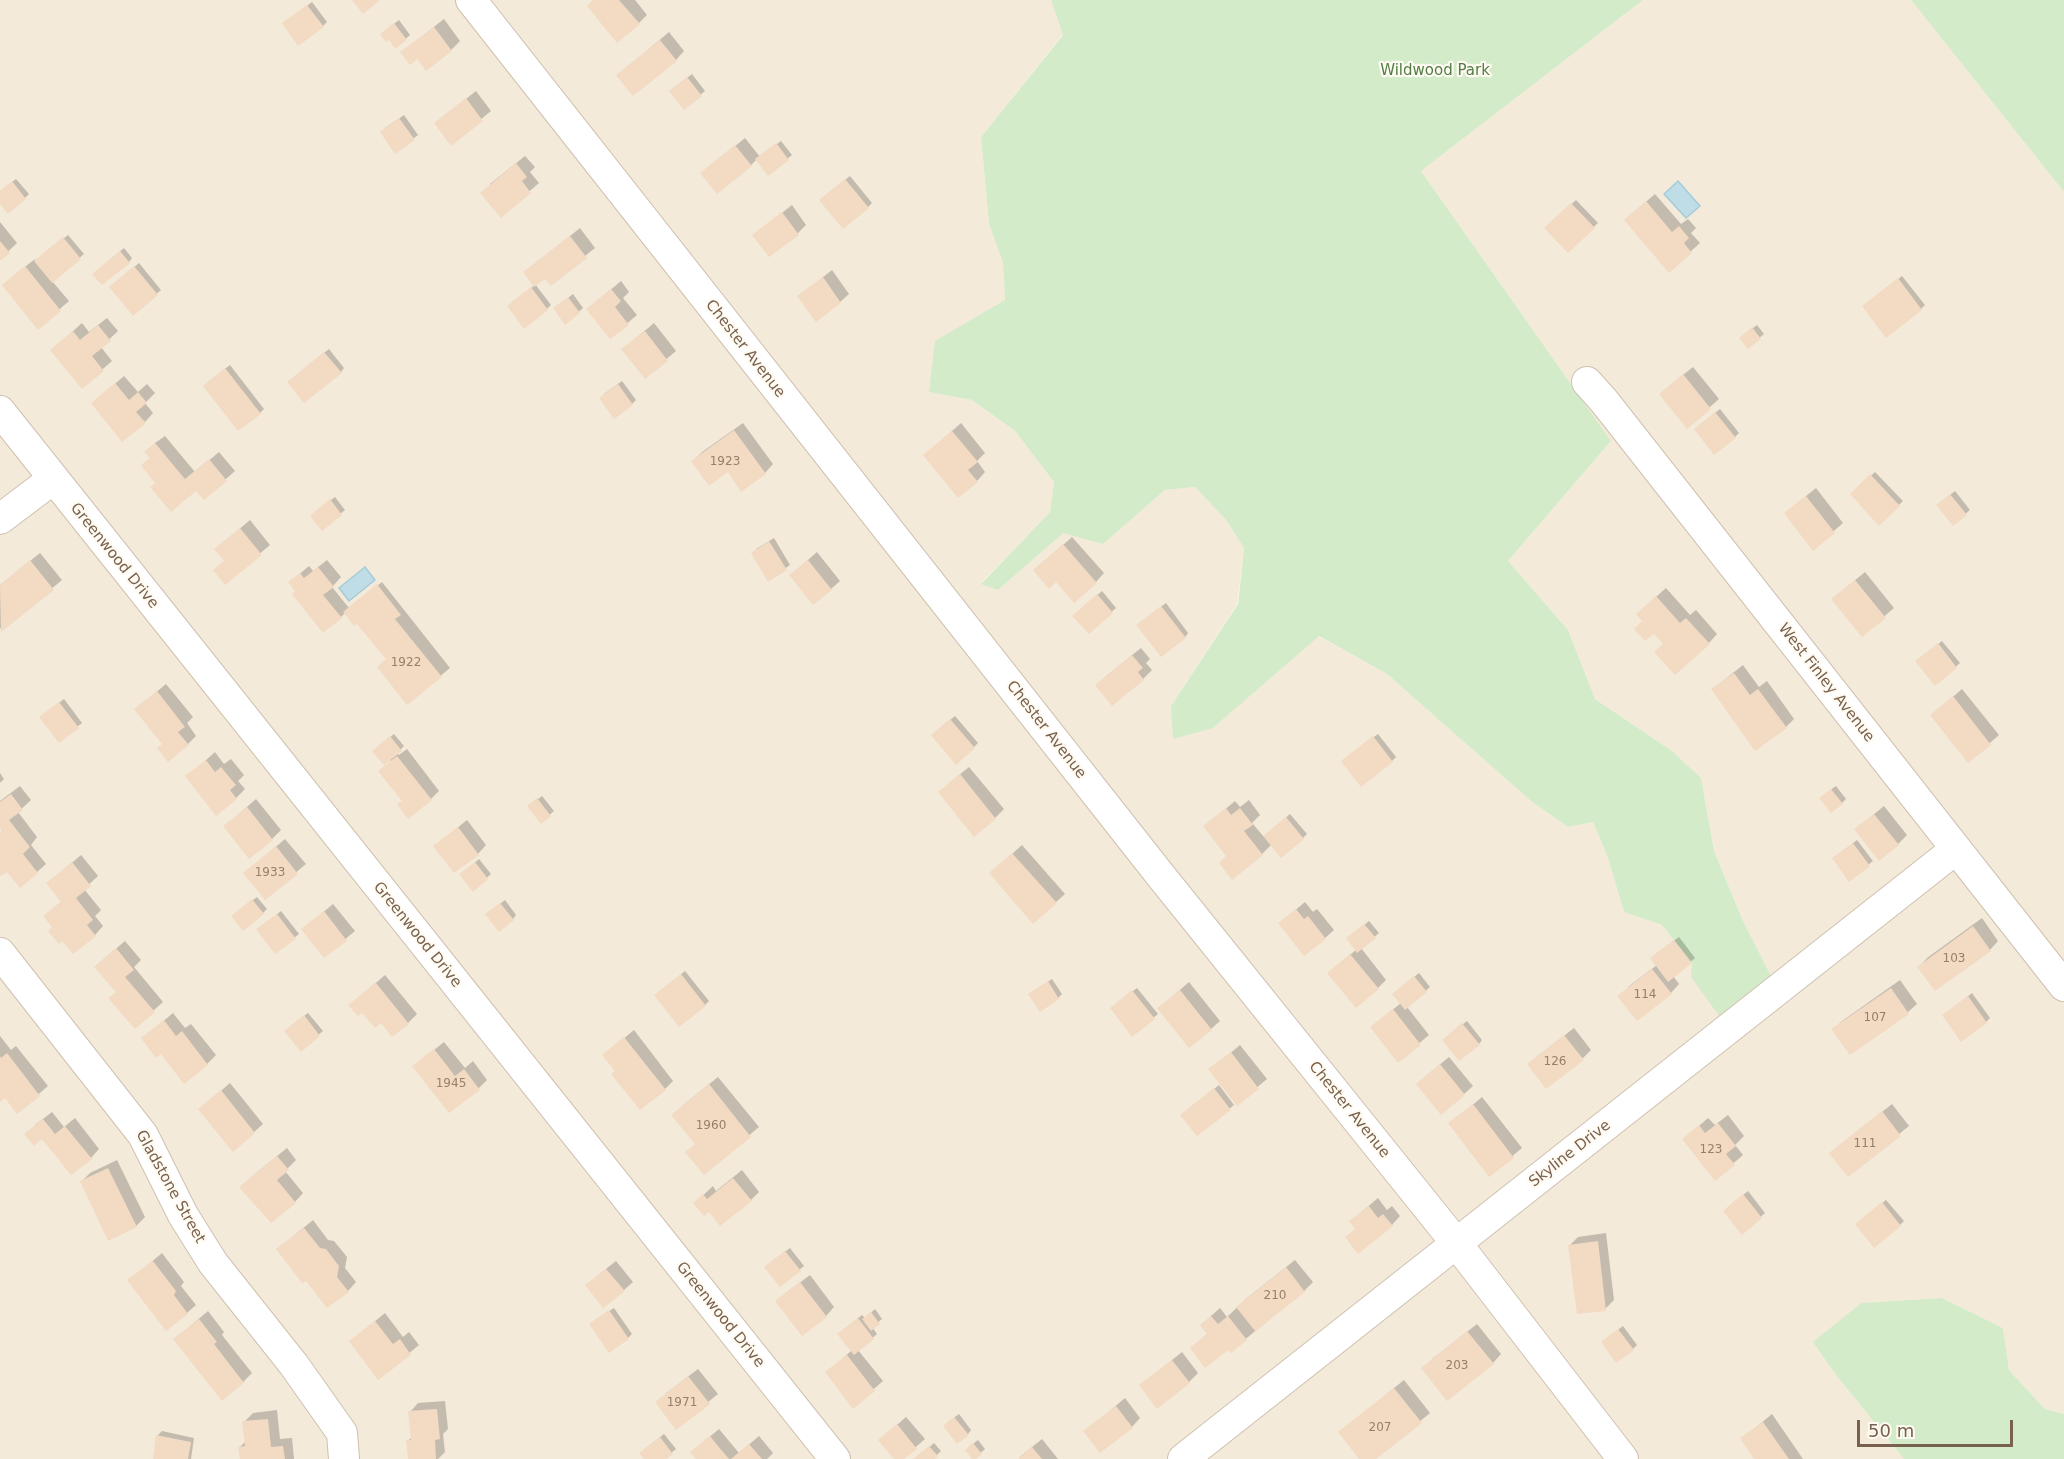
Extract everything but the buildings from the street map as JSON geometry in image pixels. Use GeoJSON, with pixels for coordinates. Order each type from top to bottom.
{"type":"FeatureCollection","features":[{"type":"Feature","properties":{"kind":"street","name":"Chester Avenue"},"geometry":{"type":"LineString","coordinates":[[471,0],[1161,876],[1457,1244],[1623,1459]]}},
{"type":"Feature","properties":{"kind":"street","name":"West Finley Avenue"},"geometry":{"type":"LineString","coordinates":[[1587,382],[2064,986]]}},
{"type":"Feature","properties":{"kind":"street","name":"Greenwood Drive"},"geometry":{"type":"LineString","coordinates":[[0,411],[835,1459]]}},
{"type":"Feature","properties":{"kind":"street"},"geometry":{"type":"LineString","coordinates":[[0,519],[53,479]]}},
{"type":"Feature","properties":{"kind":"street","name":"Skyline Drive"},"geometry":{"type":"LineString","coordinates":[[1183,1459],[1956,849]]}},
{"type":"Feature","properties":{"kind":"street","name":"Gladstone Street"},"geometry":{"type":"LineString","coordinates":[[0,953],[143,1135],[183,1215],[213,1263],[294,1365],[342,1433],[344,1459]]}},
{"type":"Feature","properties":{"kind":"shaded area"},"geometry":{"type":"Polygon","coordinates":[[[0,0],[1051,0],[1063,34],[981,137],[989,224],[1003,263],[1005,300],[929,392],[972,400],[1015,431],[1054,482],[1050,512],[981,583],[998,590],[1063,532],[1103,544],[1165,490],[1195,487],[1226,520],[1244,548],[1237,604],[1171,706],[1213,728],[1318,636],[1387,674],[1531,801],[1568,827],[1593,822],[1608,858],[1624,912],[1662,925],[1692,963],[1774,982],[1743,921],[1714,851],[1701,778],[1672,751],[1595,699],[1568,630],[1508,561],[1611,441],[1421,171],[1643,0],[1911,0],[2064,192],[2064,1414],[2045,1409],[2009,1370],[2003,1328],[1942,1298],[1861,1303],[1814,1342],[1836,1375],[1904,1459],[0,1459],[0,0]]]}},
{"type":"Feature","properties":{"kind":"green space","name":"Wildwood Park"},"geometry":{"type":"Polygon","coordinates":[[[1051,0],[1643,0],[1421,171],[1611,441],[1508,561],[1568,630],[1595,699],[1672,751],[1701,778],[1714,851],[1743,921],[1774,982],[1725,1024],[1691,977],[1692,963],[1662,925],[1624,912],[1608,858],[1593,822],[1568,827],[1531,801],[1387,674],[1319,636],[1213,728],[1173,739],[1171,706],[1238,604],[1244,548],[1226,520],[1195,487],[1165,490],[1103,544],[1063,533],[998,590],[981,584],[1050,512],[1054,482],[1015,431],[972,400],[929,392],[935,341],[1005,300],[1003,263],[989,224],[981,137],[1063,35],[1051,0]]]}},
{"type":"Feature","properties":{"kind":"green space"},"geometry":{"type":"Polygon","coordinates":[[[1911,0],[2064,0],[2064,192],[1911,0]]]}},
{"type":"Feature","properties":{"kind":"green space"},"geometry":{"type":"Polygon","coordinates":[[[1942,1298],[2003,1328],[2009,1370],[2045,1409],[2064,1414],[2064,1459],[1904,1459],[1836,1375],[1813,1342],[1861,1303],[1942,1298]]]}},
{"type":"Feature","properties":{"kind":"water"},"geometry":{"type":"Polygon","coordinates":[[[1678,181],[1700,206],[1686,218],[1664,194],[1678,181]]]}},
{"type":"Feature","properties":{"kind":"water"},"geometry":{"type":"Polygon","coordinates":[[[365,567],[375,580],[349,601],[339,588],[365,567]]]}}]}
